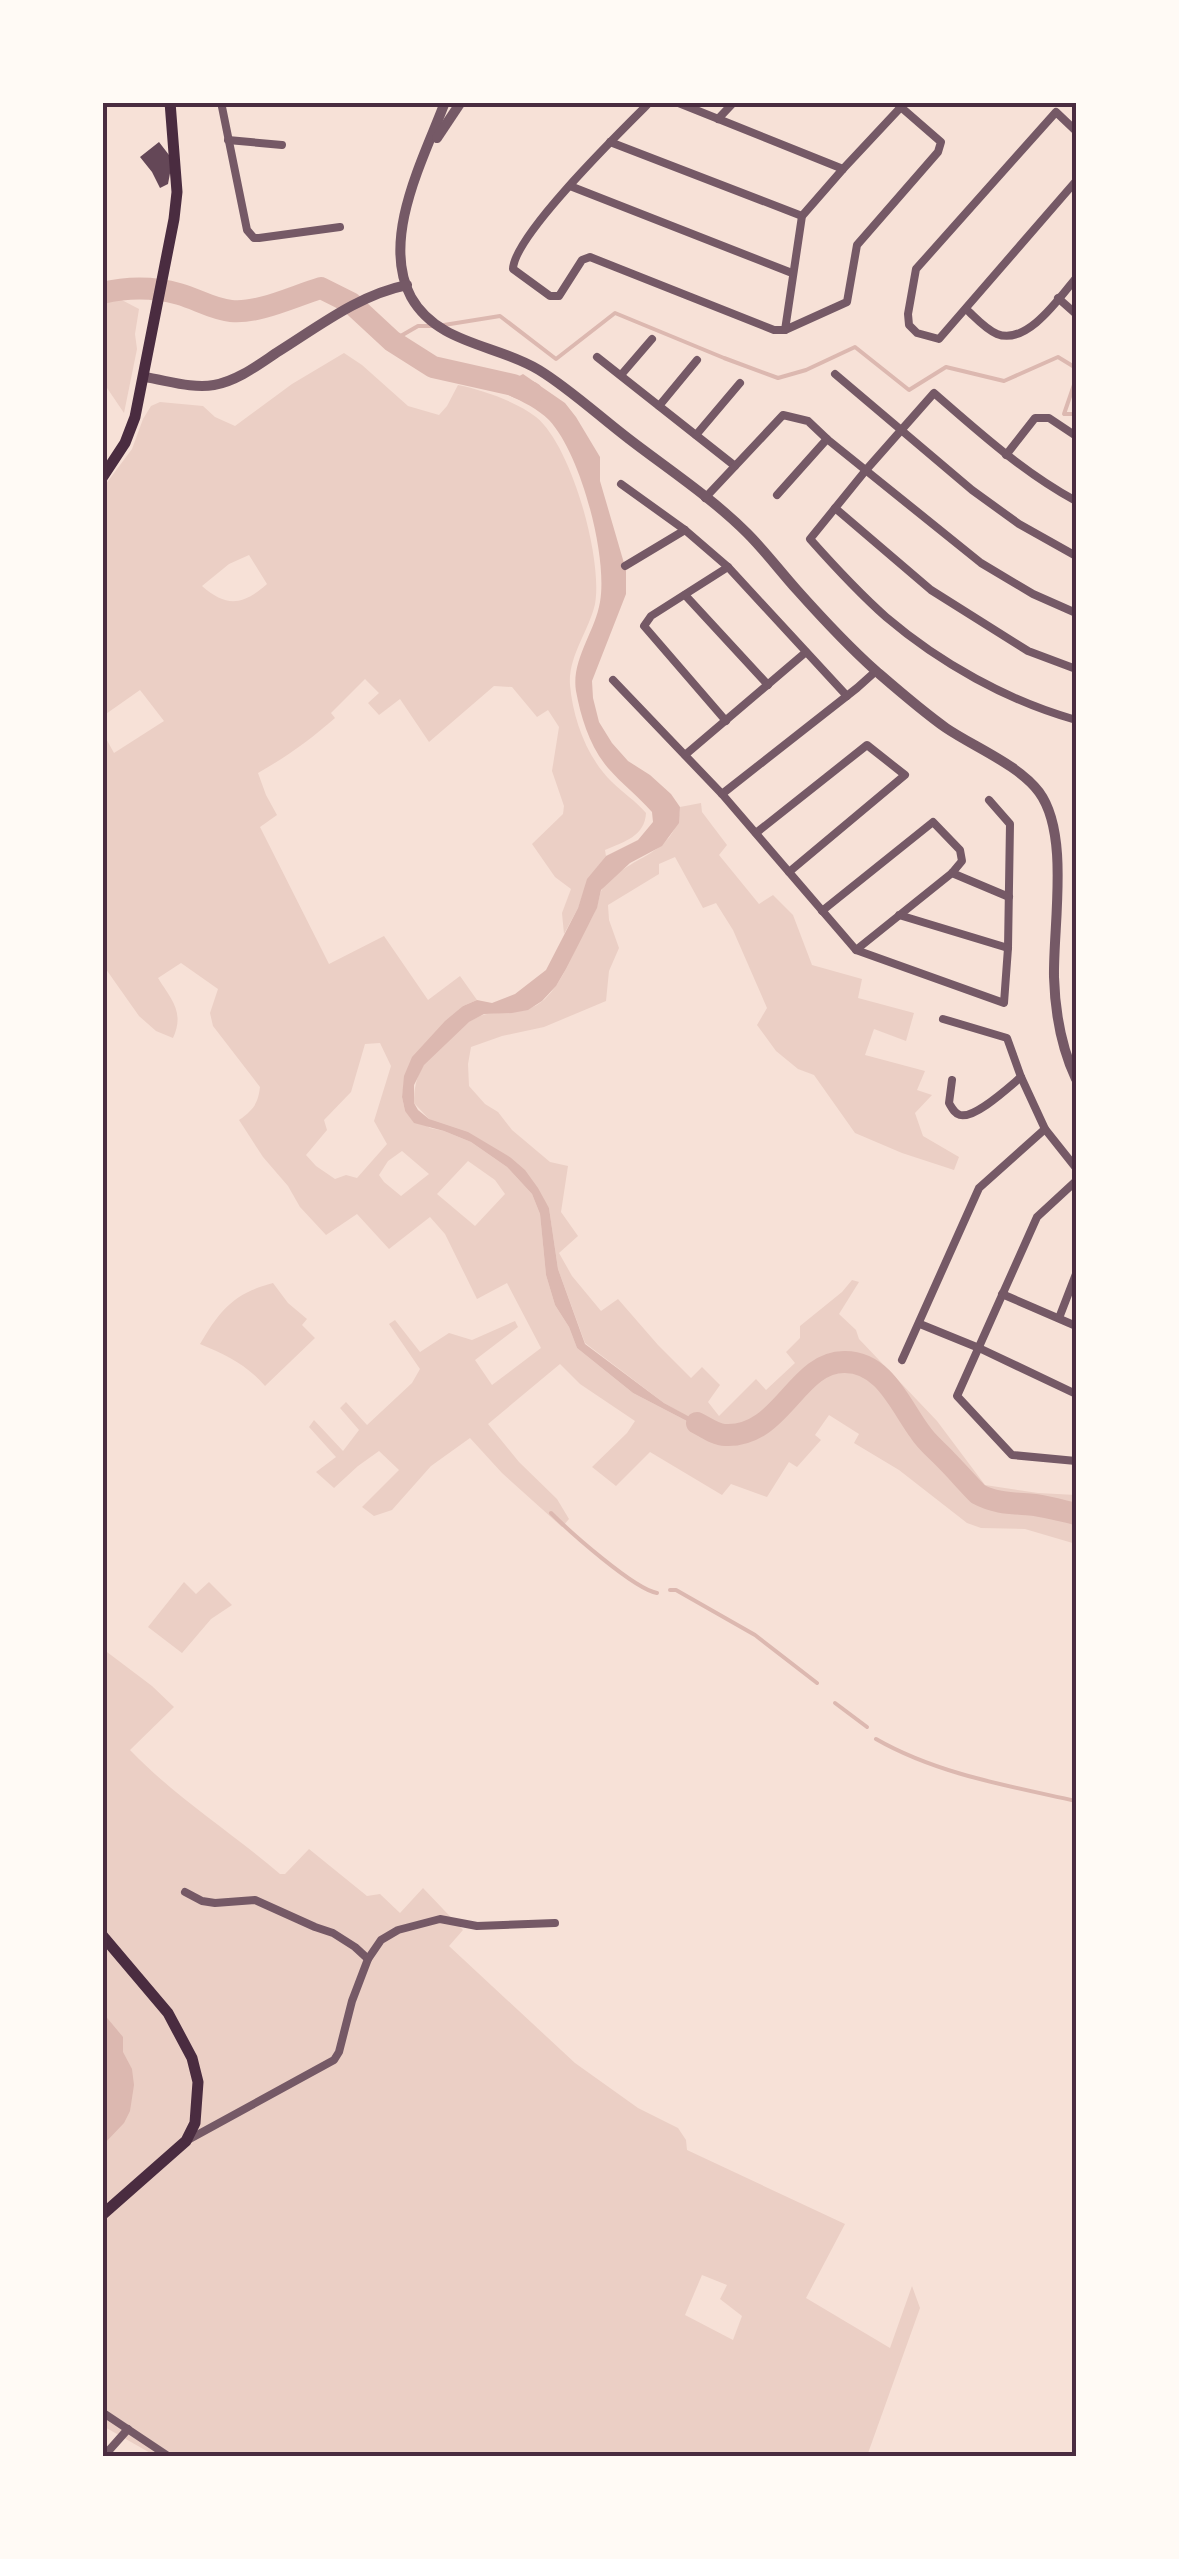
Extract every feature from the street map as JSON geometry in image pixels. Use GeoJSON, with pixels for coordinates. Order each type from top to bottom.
{"type":"FeatureCollection","features":[{"type":"Feature","properties":{"kind":"main road"},"geometry":{"type":"LineString","coordinates":[[102,478],[129,434],[144,377],[174,219],[170,102]]}},
{"type":"Feature","properties":{"kind":"main road"},"geometry":{"type":"LineString","coordinates":[[102,1935],[168,2013],[192,2058],[198,2082],[196,2123],[186,2141],[102,2214]]}},
{"type":"Feature","properties":{"kind":"street"},"geometry":{"type":"LineString","coordinates":[[222,102],[250,235],[259,238],[340,226]]}},
{"type":"Feature","properties":{"kind":"street"},"geometry":{"type":"LineString","coordinates":[[445,102],[406,212],[399,246],[408,290],[423,314],[466,342],[507,355],[546,375],[746,532],[824,620],[876,671],[945,727],[1037,788],[1051,810],[1057,848],[1056,1000],[1076,1079]]}},
{"type":"Feature","properties":{"kind":"street"},"geometry":{"type":"LineString","coordinates":[[426,156],[461,102]]}},
{"type":"Feature","properties":{"kind":"street"},"geometry":{"type":"LineString","coordinates":[[650,102],[541,218],[513,259],[513,269],[550,296],[559,296],[582,260],[590,257],[774,330],[785,330],[847,302],[856,245],[938,152],[941,142],[898,105],[802,216],[785,330]]}},
{"type":"Feature","properties":{"kind":"street"},"geometry":{"type":"LineString","coordinates":[[676,102],[842,168]]}},
{"type":"Feature","properties":{"kind":"street"},"geometry":{"type":"LineString","coordinates":[[718,119],[734,102]]}},
{"type":"Feature","properties":{"kind":"street"},"geometry":{"type":"LineString","coordinates":[[1076,130],[1056,112],[916,269],[909,325],[917,333],[939,339],[1076,181]]}},
{"type":"Feature","properties":{"kind":"street"},"geometry":{"type":"LineString","coordinates":[[228,140],[282,145]]}},
{"type":"Feature","properties":{"kind":"street"},"geometry":{"type":"LineString","coordinates":[[610,142],[802,216]]}},
{"type":"Feature","properties":{"kind":"street"},"geometry":{"type":"LineString","coordinates":[[570,186],[792,273]]}},
{"type":"Feature","properties":{"kind":"street"},"geometry":{"type":"LineString","coordinates":[[966,309],[992,332],[1013,336],[1034,325],[1076,278]]}},
{"type":"Feature","properties":{"kind":"street"},"geometry":{"type":"LineString","coordinates":[[144,377],[194,385],[227,381],[380,290],[408,290]]}},
{"type":"Feature","properties":{"kind":"street"},"geometry":{"type":"LineString","coordinates":[[1058,298],[1076,314]]}},
{"type":"Feature","properties":{"kind":"street"},"geometry":{"type":"LineString","coordinates":[[621,376],[652,339]]}},
{"type":"Feature","properties":{"kind":"street"},"geometry":{"type":"LineString","coordinates":[[597,357],[735,466]]}},
{"type":"Feature","properties":{"kind":"street"},"geometry":{"type":"LineString","coordinates":[[660,406],[697,360]]}},
{"type":"Feature","properties":{"kind":"street"},"geometry":{"type":"LineString","coordinates":[[835,374],[972,490],[1019,524],[1076,556]]}},
{"type":"Feature","properties":{"kind":"street"},"geometry":{"type":"LineString","coordinates":[[696,435],[740,383]]}},
{"type":"Feature","properties":{"kind":"street"},"geometry":{"type":"LineString","coordinates":[[1076,501],[1006,455],[934,394],[810,540],[888,618],[947,662],[1023,701],[1076,720]]}},
{"type":"Feature","properties":{"kind":"street"},"geometry":{"type":"LineString","coordinates":[[705,498],[783,414],[808,421],[982,563],[1033,594],[1076,612]]}},
{"type":"Feature","properties":{"kind":"street"},"geometry":{"type":"LineString","coordinates":[[1006,455],[1035,418],[1049,418],[1076,436]]}},
{"type":"Feature","properties":{"kind":"street"},"geometry":{"type":"LineString","coordinates":[[778,495],[827,439]]}},
{"type":"Feature","properties":{"kind":"street"},"geometry":{"type":"LineString","coordinates":[[621,484],[728,567],[846,696]]}},
{"type":"Feature","properties":{"kind":"street"},"geometry":{"type":"LineString","coordinates":[[835,508],[931,590],[981,624],[1028,650],[1076,669]]}},
{"type":"Feature","properties":{"kind":"street"},"geometry":{"type":"LineString","coordinates":[[625,566],[685,530]]}},
{"type":"Feature","properties":{"kind":"street"},"geometry":{"type":"LineString","coordinates":[[726,721],[646,630],[647,619],[728,567]]}},
{"type":"Feature","properties":{"kind":"street"},"geometry":{"type":"LineString","coordinates":[[684,596],[768,684]]}},
{"type":"Feature","properties":{"kind":"street"},"geometry":{"type":"LineString","coordinates":[[685,755],[806,652]]}},
{"type":"Feature","properties":{"kind":"street"},"geometry":{"type":"LineString","coordinates":[[722,794],[876,671]]}},
{"type":"Feature","properties":{"kind":"street"},"geometry":{"type":"LineString","coordinates":[[613,680],[722,794],[856,950],[1004,1003],[1010,824],[989,800]]}},
{"type":"Feature","properties":{"kind":"street"},"geometry":{"type":"LineString","coordinates":[[756,833],[867,745],[904,776],[789,872]]}},
{"type":"Feature","properties":{"kind":"street"},"geometry":{"type":"LineString","coordinates":[[822,910],[932,822],[960,850],[962,861],[952,874],[856,950]]}},
{"type":"Feature","properties":{"kind":"street"},"geometry":{"type":"LineString","coordinates":[[952,874],[1009,896]]}},
{"type":"Feature","properties":{"kind":"street"},"geometry":{"type":"LineString","coordinates":[[900,915],[1008,948]]}},
{"type":"Feature","properties":{"kind":"street"},"geometry":{"type":"LineString","coordinates":[[943,1019],[1006,1038],[1045,1129],[1076,1168]]}},
{"type":"Feature","properties":{"kind":"street"},"geometry":{"type":"LineString","coordinates":[[952,1080],[949,1104],[962,1116],[974,1114],[1021,1077]]}},
{"type":"Feature","properties":{"kind":"street"},"geometry":{"type":"LineString","coordinates":[[902,1360],[979,1188],[1045,1129]]}},
{"type":"Feature","properties":{"kind":"street"},"geometry":{"type":"LineString","coordinates":[[1076,1181],[1037,1217],[957,1396],[1012,1455],[1076,1460]]}},
{"type":"Feature","properties":{"kind":"street"},"geometry":{"type":"LineString","coordinates":[[1059,1318],[1076,1274]]}},
{"type":"Feature","properties":{"kind":"street"},"geometry":{"type":"LineString","coordinates":[[1002,1294],[1076,1326]]}},
{"type":"Feature","properties":{"kind":"street"},"geometry":{"type":"LineString","coordinates":[[920,1324],[1076,1394]]}},
{"type":"Feature","properties":{"kind":"street"},"geometry":{"type":"LineString","coordinates":[[185,1892],[202,1901],[255,1900],[333,1933],[368,1960]]}},
{"type":"Feature","properties":{"kind":"street"},"geometry":{"type":"LineString","coordinates":[[186,2141],[334,2060],[368,1960],[381,1940],[398,1930],[440,1920],[477,1926],[555,1923]]}},
{"type":"Feature","properties":{"kind":"street"},"geometry":{"type":"LineString","coordinates":[[102,2412],[168,2456]]}},
{"type":"Feature","properties":{"kind":"street"},"geometry":{"type":"LineString","coordinates":[[104,2456],[128,2428]]}},
{"type":"Feature","properties":{"kind":"shaded area"},"geometry":{"type":"Polygon","coordinates":[[[111,298],[139,309],[137,349],[124,413],[103,382],[103,301],[111,298]]]}},
{"type":"Feature","properties":{"kind":"shaded area"},"geometry":{"type":"Polygon","coordinates":[[[344,353],[408,406],[439,415],[458,385],[519,406],[549,432],[573,477],[594,560],[595,604],[570,674],[574,711],[595,762],[646,813],[638,833],[605,850],[606,856],[588,879],[564,934],[562,913],[571,889],[555,877],[532,844],[563,814],[552,771],[559,727],[548,710],[537,717],[512,687],[494,686],[429,742],[400,699],[379,715],[368,703],[379,693],[365,679],[331,713],[335,718],[258,773],[277,815],[260,827],[329,964],[384,936],[428,1000],[460,976],[477,1000],[463,1006],[405,1076],[405,1111],[430,1128],[471,1142],[507,1167],[532,1194],[540,1214],[546,1275],[555,1305],[577,1348],[633,1393],[719,1434],[664,1403],[585,1343],[558,1269],[549,1208],[510,1157],[429,1119],[414,1103],[423,1066],[461,1028],[479,1016],[524,1010],[545,999],[567,968],[605,885],[662,845],[677,823],[680,807],[701,803],[702,812],[727,845],[719,855],[759,904],[773,895],[793,915],[812,965],[862,979],[858,998],[914,1013],[906,1041],[874,1029],[865,1055],[925,1071],[917,1090],[932,1095],[915,1113],[923,1136],[959,1157],[954,1170],[855,1133],[814,1075],[798,1069],[776,1051],[757,1025],[767,1008],[733,930],[716,903],[703,908],[675,857],[659,864],[659,874],[608,905],[619,948],[609,971],[606,1001],[544,1027],[471,1047],[469,1086],[550,1162],[568,1166],[561,1212],[578,1236],[559,1253],[572,1276],[601,1311],[618,1299],[691,1378],[702,1367],[720,1385],[708,1402],[719,1416],[756,1379],[766,1390],[795,1363],[786,1352],[800,1338],[800,1326],[852,1280],[859,1282],[839,1314],[856,1330],[859,1339],[937,1421],[985,1485],[1076,1495],[1076,1544],[1025,1529],[981,1528],[967,1523],[899,1470],[854,1443],[859,1434],[829,1415],[815,1435],[821,1440],[797,1467],[789,1462],[767,1497],[731,1484],[722,1495],[650,1452],[616,1486],[592,1467],[635,1421],[580,1384],[560,1364],[488,1424],[557,1499],[569,1519],[562,1527],[470,1438],[431,1466],[392,1510],[374,1516],[362,1507],[399,1470],[379,1451],[334,1488],[316,1472],[336,1457],[309,1427],[314,1420],[343,1451],[359,1430],[340,1408],[346,1402],[367,1425],[412,1383],[420,1369],[389,1324],[395,1320],[420,1352],[449,1333],[472,1340],[515,1321],[518,1327],[475,1360],[492,1385],[541,1348],[507,1283],[477,1299],[445,1234],[430,1217],[389,1249],[357,1214],[326,1235],[300,1207],[239,1120],[254,1106],[260,1087],[213,1026],[210,1013],[218,989],[181,963],[158,978],[177,1013],[173,1038],[156,1031],[139,1016],[103,965],[103,733],[114,753],[164,721],[140,690],[103,716],[102,489],[132,449],[151,406],[160,402],[203,406],[235,426],[292,384],[344,353]],[[249,555],[229,564],[202,586],[219,598],[235,601],[267,584],[249,555]],[[380,1043],[365,1044],[351,1092],[324,1120],[327,1130],[306,1155],[335,1179],[346,1175],[357,1178],[387,1144],[374,1121],[391,1066],[380,1043]],[[402,1151],[388,1161],[379,1175],[401,1196],[429,1174],[402,1151]],[[468,1161],[437,1194],[475,1226],[505,1194],[495,1180],[468,1161]]]}},
{"type":"Feature","properties":{"kind":"shaded area"},"geometry":{"type":"Polygon","coordinates":[[[523,374],[565,403],[600,457],[600,481],[626,570],[626,594],[592,681],[593,698],[599,722],[612,743],[628,761],[671,794],[680,807],[679,823],[662,846],[630,863],[601,890],[597,908],[566,969],[542,1001],[528,1010],[484,1014],[469,1022],[424,1065],[414,1085],[414,1103],[429,1119],[468,1132],[510,1157],[538,1188],[549,1208],[558,1269],[585,1344],[664,1403],[723,1435],[708,1432],[633,1393],[577,1348],[555,1305],[546,1275],[540,1214],[532,1194],[507,1167],[471,1142],[414,1123],[405,1111],[402,1097],[404,1076],[412,1057],[445,1021],[477,1000],[492,1003],[515,994],[546,970],[578,908],[587,879],[606,856],[638,840],[653,822],[652,812],[602,760],[591,742],[581,711],[576,691],[577,668],[600,602],[596,534],[581,481],[561,436],[537,411],[496,389],[523,374]]]}},
{"type":"Feature","properties":{"kind":"shaded area"},"geometry":{"type":"Polygon","coordinates":[[[273,1283],[307,1319],[302,1325],[315,1338],[265,1386],[235,1361],[200,1344],[229,1304],[273,1283]]]}},
{"type":"Feature","properties":{"kind":"shaded area"},"geometry":{"type":"Polygon","coordinates":[[[184,1582],[196,1594],[209,1582],[232,1605],[211,1619],[182,1653],[148,1627],[184,1582]]]}},
{"type":"Feature","properties":{"kind":"shaded area"},"geometry":{"type":"Polygon","coordinates":[[[103,1649],[174,1707],[130,1750],[184,1799],[280,1874],[285,1874],[309,1849],[367,1896],[380,1894],[400,1913],[423,1888],[463,1930],[449,1946],[575,2063],[638,2108],[678,2128],[687,2150],[845,2224],[806,2298],[890,2348],[912,2286],[920,2308],[867,2456],[152,2456],[103,2426],[103,1649]],[[702,2275],[685,2315],[733,2340],[742,2316],[720,2299],[727,2285],[702,2275]]]}},
{"type":"Feature","properties":{"kind":"shaded area"},"geometry":{"type":"Polygon","coordinates":[[[103,2013],[123,2037],[123,2052],[132,2069],[134,2085],[124,2123],[103,2145],[103,2013]]]}},
{"type":"Feature","properties":{"kind":"building"},"geometry":{"type":"Polygon","coordinates":[[[159,142],[169,155],[171,168],[168,184],[160,188],[140,157],[159,142]]]}},
{"type":"Feature","properties":{"kind":"waterway"},"geometry":{"type":"LineString","coordinates":[[102,293],[160,290],[217,308],[242,311],[321,288],[351,303],[392,341],[433,367],[532,393]]}},
{"type":"Feature","properties":{"kind":"waterway"},"geometry":{"type":"LineString","coordinates":[[444,325],[500,316],[556,359],[615,313],[778,378],[806,370],[855,347],[909,390],[946,367],[1004,381],[1058,357],[1076,368]]}},
{"type":"Feature","properties":{"kind":"waterway"},"geometry":{"type":"LineString","coordinates":[[392,341],[418,326],[434,326]]}},
{"type":"Feature","properties":{"kind":"waterway"},"geometry":{"type":"LineString","coordinates":[[1076,379],[1064,414],[1076,414]]}},
{"type":"Feature","properties":{"kind":"waterway"},"geometry":{"type":"LineString","coordinates":[[697,1423],[722,1435],[745,1433],[775,1413],[814,1373],[828,1365],[859,1364],[881,1377],[926,1440],[978,1494],[1076,1514]]}},
{"type":"Feature","properties":{"kind":"waterway"},"geometry":{"type":"LineString","coordinates":[[551,1513],[618,1571],[657,1593]]}},
{"type":"Feature","properties":{"kind":"waterway"},"geometry":{"type":"LineString","coordinates":[[670,1590],[755,1635],[817,1683]]}},
{"type":"Feature","properties":{"kind":"waterway"},"geometry":{"type":"LineString","coordinates":[[835,1703],[867,1727]]}},
{"type":"Feature","properties":{"kind":"waterway"},"geometry":{"type":"LineString","coordinates":[[876,1739],[948,1770],[1076,1801]]}}]}
